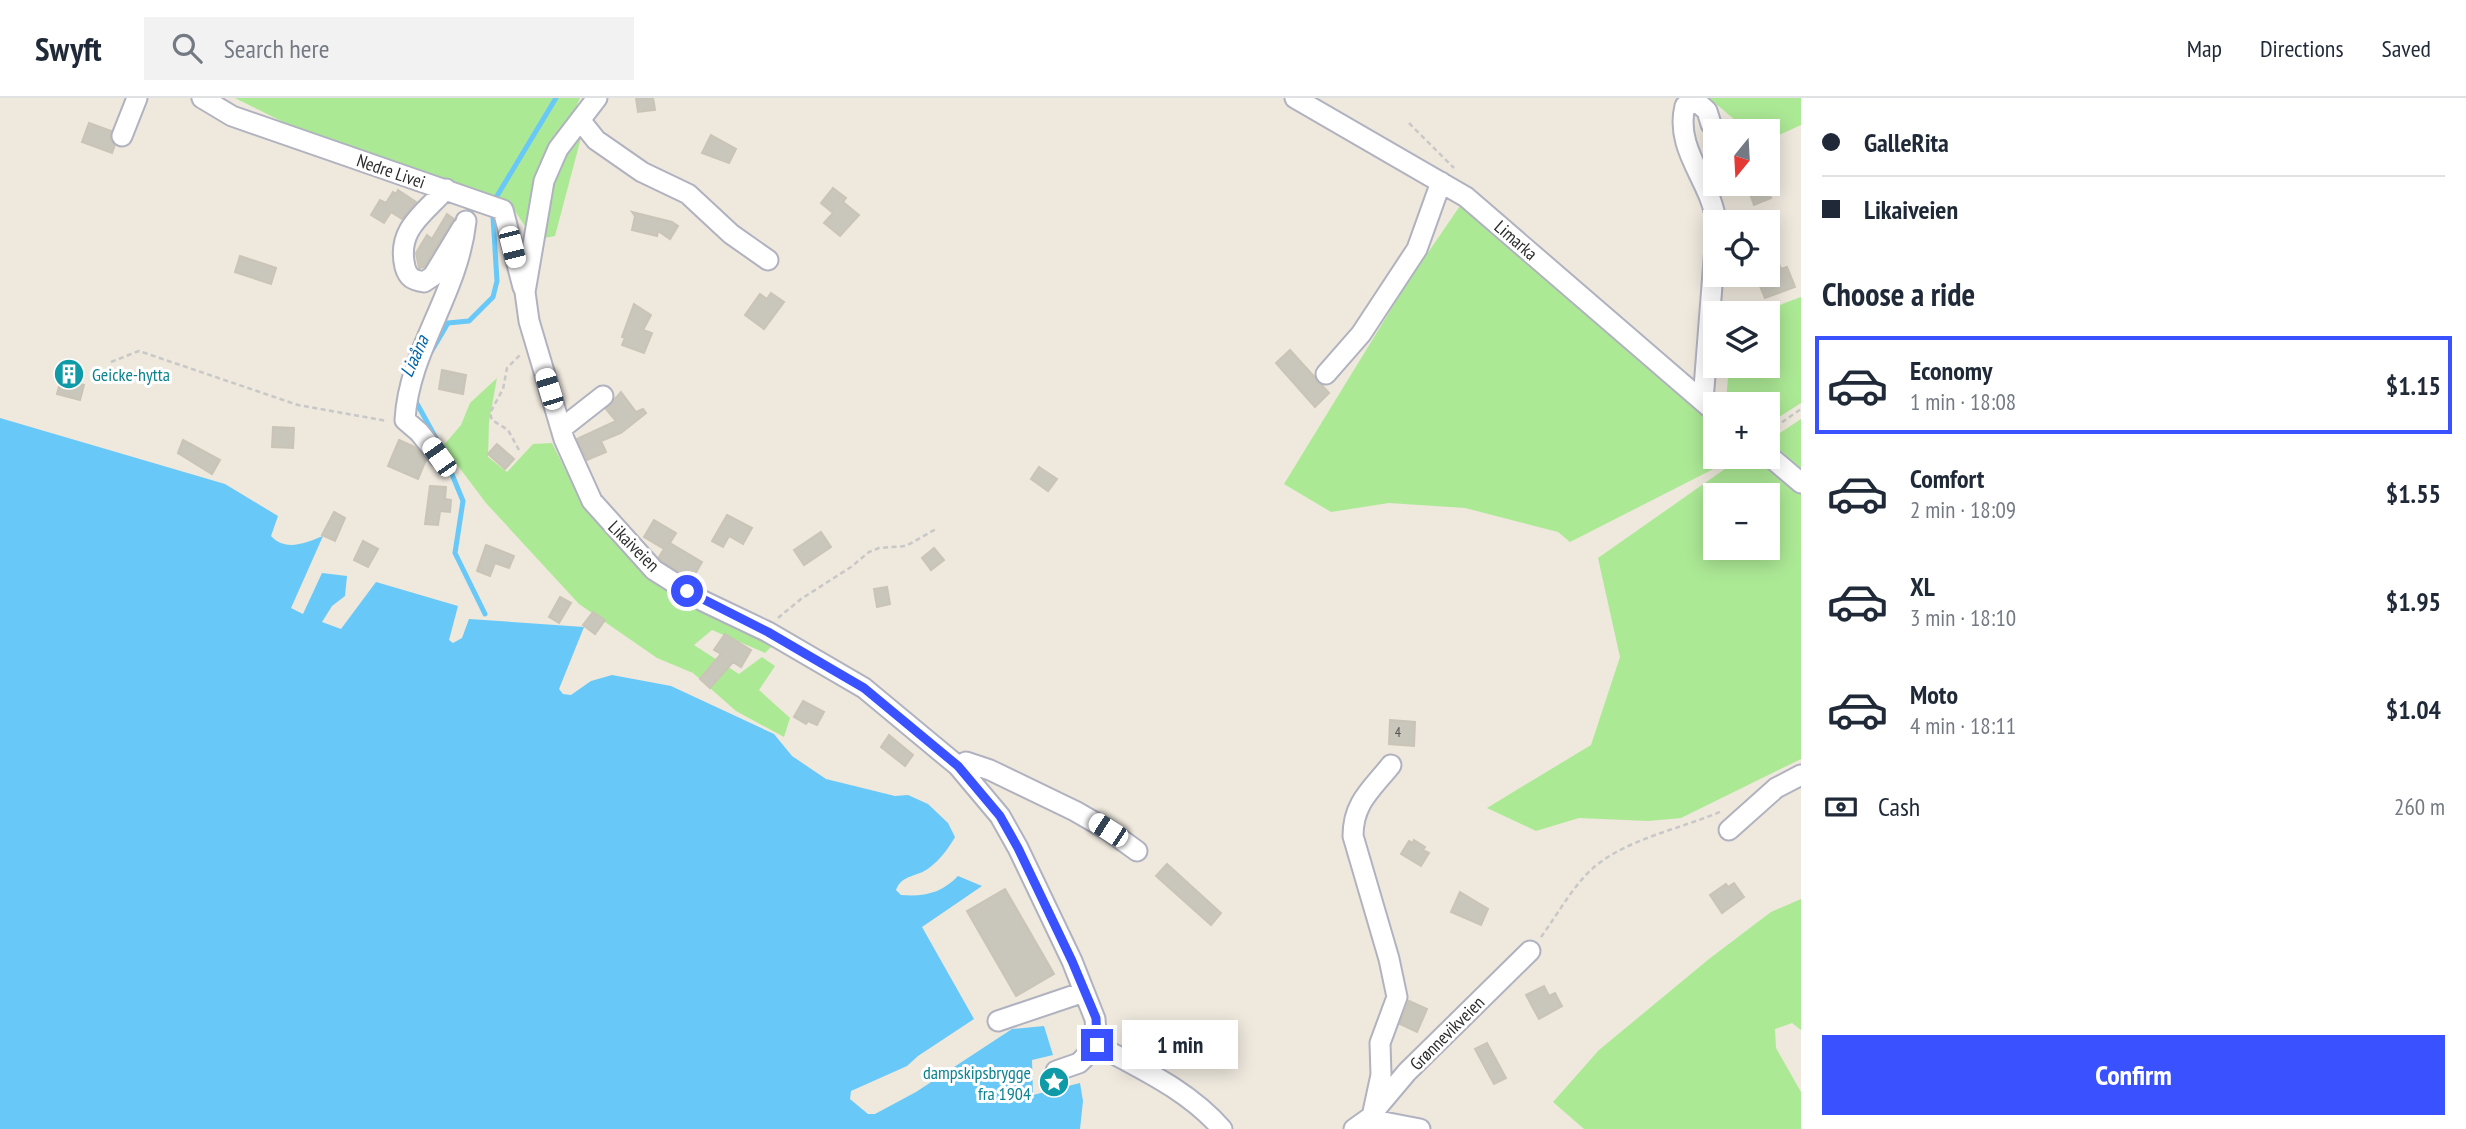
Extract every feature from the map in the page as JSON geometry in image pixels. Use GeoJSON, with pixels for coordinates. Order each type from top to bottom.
{"type":"FeatureCollection","features":[{"type":"Feature","properties":{"kind":"street"},"geometry":{"type":"LineString","coordinates":[[122,136],[137,98]]}},
{"type":"Feature","properties":{"kind":"street","name":"Nedre Livei"},"geometry":{"type":"LineString","coordinates":[[202,98],[232,116],[503,210],[525,292]]}},
{"type":"Feature","properties":{"kind":"street","name":"Likaiveien"},"geometry":{"type":"LineString","coordinates":[[597,98],[558,149],[544,181],[525,292],[529,321],[561,429],[592,501],[654,570],[703,601],[768,632],[864,688],[958,766],[1000,816],[1018,848],[1096,1018],[1097,1045]]}},
{"type":"Feature","properties":{"kind":"street","name":"Limarka"},"geometry":{"type":"LineString","coordinates":[[1295,98],[1448,176],[1466,197],[1703,402]]}},
{"type":"Feature","properties":{"kind":"street"},"geometry":{"type":"LineString","coordinates":[[1703,180],[1686,147],[1681,121],[1685,106],[1696,101],[1707,111],[1709,119]]}},
{"type":"Feature","properties":{"kind":"street"},"geometry":{"type":"LineString","coordinates":[[580,120],[596,140],[642,172],[688,194],[731,234],[768,260]]}},
{"type":"Feature","properties":{"kind":"street"},"geometry":{"type":"LineString","coordinates":[[1326,374],[1361,334],[1418,249],[1448,176]]}},
{"type":"Feature","properties":{"kind":"street"},"geometry":{"type":"LineString","coordinates":[[446,189],[419,215],[402,244],[407,273],[413,280],[424,282],[433,276],[480,201]]}},
{"type":"Feature","properties":{"kind":"street"},"geometry":{"type":"LineString","coordinates":[[439,457],[430,444],[405,420],[410,381],[454,276],[464,246],[466,221]]}},
{"type":"Feature","properties":{"kind":"street"},"geometry":{"type":"LineString","coordinates":[[1710,392],[1714,287]]}},
{"type":"Feature","properties":{"kind":"street"},"geometry":{"type":"LineString","coordinates":[[561,429],[603,396]]}},
{"type":"Feature","properties":{"kind":"street"},"geometry":{"type":"LineString","coordinates":[[1780,466],[1801,483]]}},
{"type":"Feature","properties":{"kind":"street"},"geometry":{"type":"LineString","coordinates":[[958,766],[966,762],[990,770],[1094,821],[1138,852]]}},
{"type":"Feature","properties":{"kind":"street"},"geometry":{"type":"LineString","coordinates":[[1391,765],[1359,805],[1353,817],[1353,836],[1390,959],[1397,997],[1380,1043],[1381,1075],[1365,1120],[1420,1129]]}},
{"type":"Feature","properties":{"kind":"street"},"geometry":{"type":"LineString","coordinates":[[1729,830],[1776,788],[1801,775]]}},
{"type":"Feature","properties":{"kind":"street","name":"Grønnevikveien"},"geometry":{"type":"LineString","coordinates":[[1365,1120],[1407,1072],[1530,951]]}},
{"type":"Feature","properties":{"kind":"street"},"geometry":{"type":"LineString","coordinates":[[998,1021],[1084,992]]}},
{"type":"Feature","properties":{"kind":"street"},"geometry":{"type":"LineString","coordinates":[[1056,1071],[1079,1063],[1097,1045],[1167,1082],[1205,1110],[1222,1129]]}},
{"type":"Feature","properties":{"kind":"path"},"geometry":{"type":"LineString","coordinates":[[1409,123],[1448,176]]}},
{"type":"Feature","properties":{"kind":"path"},"geometry":{"type":"LineString","coordinates":[[519,450],[508,430],[492,420],[490,413],[503,389],[507,368],[523,352],[537,348]]}},
{"type":"Feature","properties":{"kind":"path"},"geometry":{"type":"LineString","coordinates":[[111,362],[139,351],[298,405],[365,418],[405,420]]}},
{"type":"Feature","properties":{"kind":"path"},"geometry":{"type":"LineString","coordinates":[[1780,424],[1801,409]]}},
{"type":"Feature","properties":{"kind":"path"},"geometry":{"type":"LineString","coordinates":[[768,632],[784,612],[869,552],[879,548],[906,547],[936,529]]}},
{"type":"Feature","properties":{"kind":"path"},"geometry":{"type":"LineString","coordinates":[[1530,951],[1569,896],[1594,868],[1632,845],[1728,808]]}},
{"type":"Feature","properties":{"kind":"green space"},"geometry":{"type":"Polygon","coordinates":[[[235,98],[580,98],[577,105],[582,134],[555,236],[534,240],[515,211],[495,200],[309,135],[235,98]]]}},
{"type":"Feature","properties":{"kind":"green space"},"geometry":{"type":"Polygon","coordinates":[[[1709,98],[1801,98],[1801,125],[1780,135],[1780,119],[1734,119],[1709,98]]]}},
{"type":"Feature","properties":{"kind":"green space"},"geometry":{"type":"Polygon","coordinates":[[[1466,197],[1703,402],[1703,469],[1713,469],[1570,542],[1558,532],[1465,508],[1389,503],[1331,512],[1284,484],[1406,285],[1466,197]]]}},
{"type":"Feature","properties":{"kind":"green space"},"geometry":{"type":"Polygon","coordinates":[[[1801,297],[1801,403],[1780,416],[1780,392],[1727,392],[1728,378],[1780,378],[1782,304],[1801,297]]]}},
{"type":"Feature","properties":{"kind":"green space"},"geometry":{"type":"Polygon","coordinates":[[[497,378],[489,422],[488,457],[507,472],[533,444],[552,443],[586,511],[635,564],[677,595],[775,643],[765,653],[712,630],[694,645],[739,674],[762,657],[775,666],[759,690],[790,718],[784,737],[736,711],[693,673],[657,658],[579,604],[486,503],[443,446],[461,425],[470,403],[497,378]]]}},
{"type":"Feature","properties":{"kind":"green space"},"geometry":{"type":"Polygon","coordinates":[[[1801,419],[1801,471],[1780,452],[1780,433],[1801,419]]]}},
{"type":"Feature","properties":{"kind":"green space"},"geometry":{"type":"Polygon","coordinates":[[[1780,466],[1801,483],[1801,759],[1681,818],[1648,821],[1579,818],[1536,831],[1487,808],[1591,745],[1620,657],[1598,558],[1703,484],[1703,560],[1780,560],[1780,483],[1705,483],[1725,469],[1780,469],[1780,466]]]}},
{"type":"Feature","properties":{"kind":"green space"},"geometry":{"type":"Polygon","coordinates":[[[1801,899],[1801,1030],[1792,1023],[1775,1029],[1776,1048],[1801,1092],[1801,1129],[1584,1129],[1553,1102],[1599,1050],[1709,959],[1771,912],[1801,899]]]}},
{"type":"Feature","properties":{"kind":"water"},"geometry":{"type":"Polygon","coordinates":[[[0,418],[225,484],[278,516],[271,536],[283,544],[296,545],[323,536],[291,608],[303,614],[322,573],[347,576],[345,596],[332,606],[322,622],[341,629],[376,582],[458,606],[449,640],[453,643],[462,638],[469,619],[584,627],[559,689],[563,694],[571,695],[591,681],[612,675],[671,686],[774,734],[792,756],[826,779],[895,796],[908,795],[928,804],[948,823],[955,837],[933,865],[906,878],[896,890],[901,895],[925,894],[939,890],[958,876],[982,886],[922,927],[974,1019],[907,1066],[851,1091],[850,1099],[868,1114],[875,1114],[916,1092],[1012,1029],[1044,1026],[1053,1055],[1032,1060],[1033,1095],[1080,1083],[1083,1101],[1080,1129],[0,1129],[0,418]]]}},
{"type":"Feature","properties":{"kind":"building"},"geometry":{"type":"Polygon","coordinates":[[[636,98],[653,98],[655,110],[638,112],[636,98]]]}},
{"type":"Feature","properties":{"kind":"building"},"geometry":{"type":"Polygon","coordinates":[[[89,123],[111,131],[110,138],[115,145],[112,153],[82,142],[89,123]]]}},
{"type":"Feature","properties":{"kind":"building"},"geometry":{"type":"Polygon","coordinates":[[[711,135],[736,149],[729,163],[702,153],[711,135]]]}},
{"type":"Feature","properties":{"kind":"building"},"geometry":{"type":"Polygon","coordinates":[[[833,188],[846,198],[843,202],[859,215],[840,236],[824,223],[833,213],[821,203],[833,188]]]}},
{"type":"Feature","properties":{"kind":"building"},"geometry":{"type":"Polygon","coordinates":[[[398,190],[416,202],[402,219],[391,212],[384,223],[371,215],[380,200],[386,203],[393,192],[396,194],[398,190]]]}},
{"type":"Feature","properties":{"kind":"building"},"geometry":{"type":"Polygon","coordinates":[[[1751,196],[1770,196],[1771,198],[1754,205],[1751,196]]]}},
{"type":"Feature","properties":{"kind":"building"},"geometry":{"type":"Polygon","coordinates":[[[632,212],[678,226],[670,239],[658,231],[657,236],[632,230],[635,216],[632,212]]]}},
{"type":"Feature","properties":{"kind":"building"},"geometry":{"type":"Polygon","coordinates":[[[447,214],[454,219],[424,267],[419,268],[416,253],[427,235],[432,239],[447,214]]]}},
{"type":"Feature","properties":{"kind":"building"},"geometry":{"type":"Polygon","coordinates":[[[240,256],[276,268],[271,284],[235,272],[240,256]]]}},
{"type":"Feature","properties":{"kind":"building"},"geometry":{"type":"Polygon","coordinates":[[[1780,267],[1781,269],[1787,267],[1795,287],[1765,298],[1760,287],[1780,287],[1780,267]]]}},
{"type":"Feature","properties":{"kind":"building"},"geometry":{"type":"Polygon","coordinates":[[[771,293],[784,302],[764,329],[745,315],[760,294],[767,299],[771,293]]]}},
{"type":"Feature","properties":{"kind":"building"},"geometry":{"type":"Polygon","coordinates":[[[634,304],[651,315],[643,330],[652,333],[644,353],[622,345],[625,338],[622,337],[634,304]]]}},
{"type":"Feature","properties":{"kind":"building"},"geometry":{"type":"Polygon","coordinates":[[[1290,350],[1329,393],[1315,407],[1276,363],[1290,350]]]}},
{"type":"Feature","properties":{"kind":"building","name":"Geicke-hytta"},"geometry":{"type":"Polygon","coordinates":[[[65,363],[78,366],[74,382],[84,385],[80,400],[57,394],[65,363]]]}},
{"type":"Feature","properties":{"kind":"building"},"geometry":{"type":"Polygon","coordinates":[[[442,370],[466,375],[463,394],[439,389],[442,370]]]}},
{"type":"Feature","properties":{"kind":"building"},"geometry":{"type":"Polygon","coordinates":[[[621,392],[636,412],[643,409],[646,413],[621,433],[601,441],[606,452],[587,460],[577,439],[616,421],[606,409],[621,392]]]}},
{"type":"Feature","properties":{"kind":"building"},"geometry":{"type":"Polygon","coordinates":[[[273,427],[294,428],[293,448],[272,447],[273,427]]]}},
{"type":"Feature","properties":{"kind":"building"},"geometry":{"type":"Polygon","coordinates":[[[183,440],[220,460],[212,474],[178,453],[183,440]]]}},
{"type":"Feature","properties":{"kind":"building"},"geometry":{"type":"Polygon","coordinates":[[[399,440],[415,447],[426,460],[418,479],[388,466],[399,440]]]}},
{"type":"Feature","properties":{"kind":"building"},"geometry":{"type":"Polygon","coordinates":[[[497,444],[514,459],[505,469],[488,454],[497,444]]]}},
{"type":"Feature","properties":{"kind":"building"},"geometry":{"type":"Polygon","coordinates":[[[1039,467],[1057,479],[1048,491],[1031,479],[1039,467]]]}},
{"type":"Feature","properties":{"kind":"building"},"geometry":{"type":"Polygon","coordinates":[[[430,486],[446,487],[445,499],[451,500],[450,512],[440,511],[438,525],[425,524],[430,486]]]}},
{"type":"Feature","properties":{"kind":"building"},"geometry":{"type":"Polygon","coordinates":[[[334,512],[345,518],[335,541],[322,535],[334,512]]]}},
{"type":"Feature","properties":{"kind":"building"},"geometry":{"type":"Polygon","coordinates":[[[727,515],[752,528],[743,544],[729,536],[723,547],[712,541],[727,515]]]}},
{"type":"Feature","properties":{"kind":"building"},"geometry":{"type":"Polygon","coordinates":[[[654,520],[676,533],[670,543],[702,562],[692,579],[662,561],[659,557],[664,549],[644,537],[654,520]]]}},
{"type":"Feature","properties":{"kind":"building"},"geometry":{"type":"Polygon","coordinates":[[[821,532],[831,547],[804,565],[794,550],[821,532]]]}},
{"type":"Feature","properties":{"kind":"building"},"geometry":{"type":"Polygon","coordinates":[[[363,541],[378,549],[368,567],[354,560],[363,541]]]}},
{"type":"Feature","properties":{"kind":"building"},"geometry":{"type":"Polygon","coordinates":[[[486,545],[514,556],[509,568],[495,563],[490,576],[477,571],[486,545]]]}},
{"type":"Feature","properties":{"kind":"building"},"geometry":{"type":"Polygon","coordinates":[[[934,548],[944,560],[931,570],[922,558],[934,548]]]}},
{"type":"Feature","properties":{"kind":"building"},"geometry":{"type":"Polygon","coordinates":[[[887,587],[890,604],[877,607],[874,589],[887,587]]]}},
{"type":"Feature","properties":{"kind":"building"},"geometry":{"type":"Polygon","coordinates":[[[560,597],[571,603],[559,623],[549,617],[560,597]]]}},
{"type":"Feature","properties":{"kind":"building"},"geometry":{"type":"Polygon","coordinates":[[[593,612],[605,620],[595,634],[583,625],[593,612]]]}},
{"type":"Feature","properties":{"kind":"building"},"geometry":{"type":"Polygon","coordinates":[[[725,634],[751,650],[741,667],[733,662],[710,688],[700,679],[721,654],[714,650],[725,634]]]}},
{"type":"Feature","properties":{"kind":"building"},"geometry":{"type":"Polygon","coordinates":[[[803,701],[824,712],[817,725],[808,721],[806,724],[794,717],[803,701]]]}},
{"type":"Feature","properties":{"kind":"building"},"geometry":{"type":"Polygon","coordinates":[[[1390,720],[1415,722],[1414,746],[1389,744],[1390,720]]]}},
{"type":"Feature","properties":{"kind":"building"},"geometry":{"type":"Polygon","coordinates":[[[889,735],[913,755],[905,766],[881,747],[889,735]]]}},
{"type":"Feature","properties":{"kind":"building"},"geometry":{"type":"Polygon","coordinates":[[[1414,840],[1429,853],[1421,866],[1401,854],[1409,841],[1413,843],[1414,840]]]}},
{"type":"Feature","properties":{"kind":"building"},"geometry":{"type":"Polygon","coordinates":[[[1167,864],[1221,913],[1211,925],[1156,876],[1167,864]]]}},
{"type":"Feature","properties":{"kind":"building"},"geometry":{"type":"Polygon","coordinates":[[[1734,883],[1744,897],[1722,913],[1710,895],[1726,884],[1728,887],[1734,883]]]}},
{"type":"Feature","properties":{"kind":"building"},"geometry":{"type":"Polygon","coordinates":[[[1005,889],[1054,974],[1016,996],[967,911],[1005,889]]]}},
{"type":"Feature","properties":{"kind":"building"},"geometry":{"type":"Polygon","coordinates":[[[1460,892],[1488,909],[1481,925],[1451,912],[1460,892]]]}},
{"type":"Feature","properties":{"kind":"building"},"geometry":{"type":"Polygon","coordinates":[[[1544,986],[1549,996],[1555,993],[1562,1006],[1539,1019],[1526,995],[1544,986]]]}},
{"type":"Feature","properties":{"kind":"building"},"geometry":{"type":"Polygon","coordinates":[[[1409,1001],[1427,1009],[1417,1032],[1400,1024],[1409,1001]]]}},
{"type":"Feature","properties":{"kind":"building"},"geometry":{"type":"Polygon","coordinates":[[[1487,1043],[1506,1078],[1494,1084],[1475,1049],[1487,1043]]]}},
{"type":"Feature","properties":{"kind":"waterway","name":"Liaåna"},"geometry":{"type":"LineString","coordinates":[[431,352],[448,323],[469,321],[493,297],[497,281],[493,217],[497,196],[556,98]]}},
{"type":"Feature","properties":{"kind":"waterway","name":"Liaåna"},"geometry":{"type":"LineString","coordinates":[[415,400],[437,440]]}},
{"type":"Feature","properties":{"kind":"waterway","name":"Liaåna"},"geometry":{"type":"LineString","coordinates":[[444,455],[463,501],[455,553],[485,614]]}},
{"type":"Feature","properties":{"kind":"place","name":"Geicke-hytta"},"geometry":{"type":"Point","coordinates":[69,374]}},
{"type":"Feature","properties":{"kind":"place","name":"dampskipsbrygge fra 1904"},"geometry":{"type":"Point","coordinates":[1054,1082]}},
{"type":"Feature","properties":{"kind":"route"},"geometry":{"type":"LineString","coordinates":[[687,591],[768,632],[864,688],[958,766],[1000,816],[1018,848],[1096,1018],[1097,1045]]}}]}
